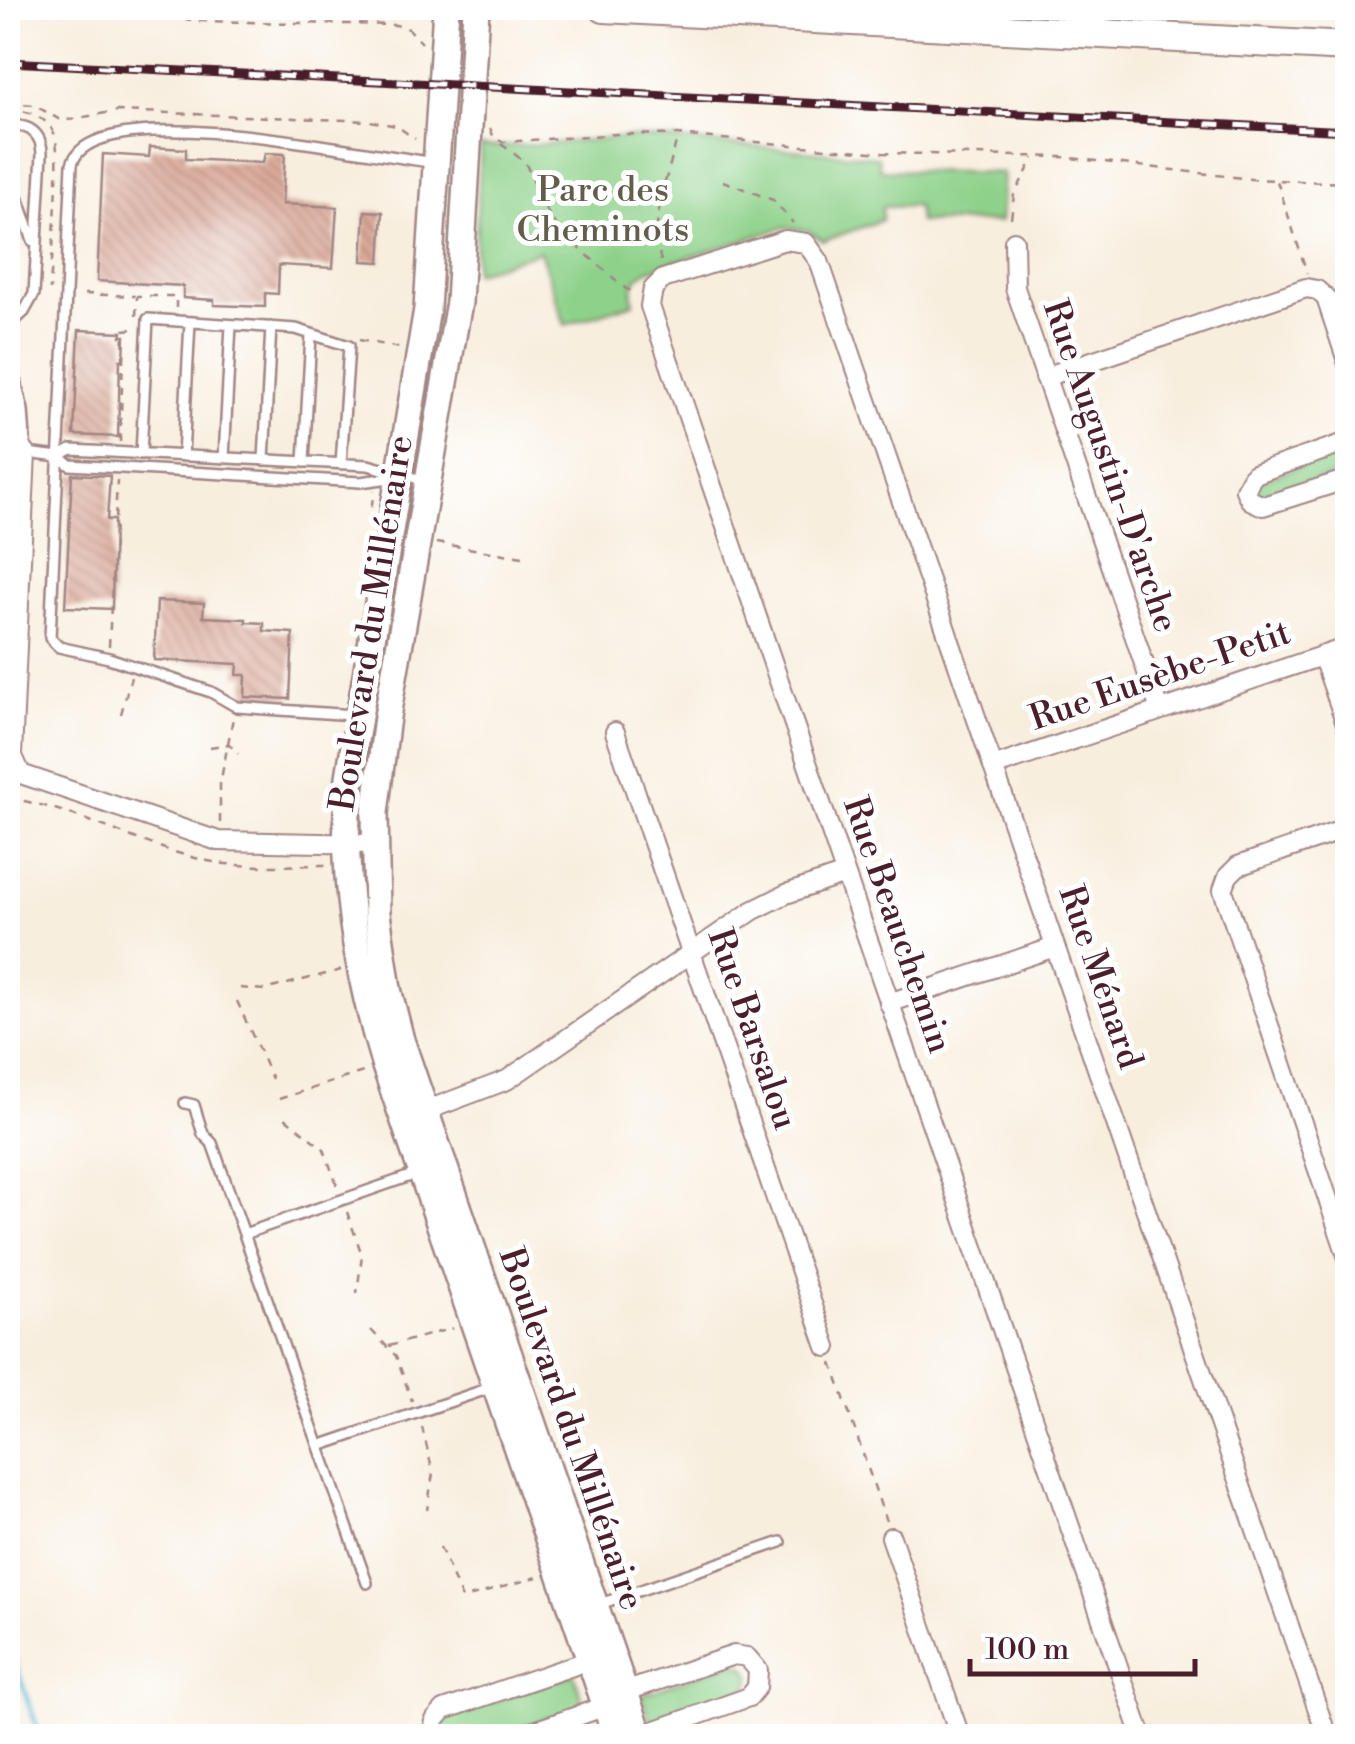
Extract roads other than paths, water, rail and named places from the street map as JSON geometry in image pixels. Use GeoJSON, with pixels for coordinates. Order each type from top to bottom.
{"type":"FeatureCollection","features":[{"type":"Feature","properties":{"kind":"main road"},"geometry":{"type":"LineString","coordinates":[[604,8],[1348,47]]}},
{"type":"Feature","properties":{"kind":"street","name":"Boulevard du Millénaire"},"geometry":{"type":"LineString","coordinates":[[446,8],[428,309],[348,777],[350,919],[358,966],[373,1026],[414,1115],[590,1660],[615,1699],[639,1736],[748,1697],[758,1687],[758,1670],[747,1657],[734,1655],[615,1699],[520,1736]]}},
{"type":"Feature","properties":{"kind":"street","name":"Boulevard du Millénaire"},"geometry":{"type":"LineString","coordinates":[[476,8],[459,302],[382,753],[374,844],[375,895],[384,968],[422,1172],[561,1569],[595,1606],[615,1699],[616,1736]]}},
{"type":"Feature","properties":{"kind":"street","name":"Rue Ménard"},"geometry":{"type":"LineString","coordinates":[[803,236],[819,260],[1327,1736]]}},
{"type":"Feature","properties":{"kind":"street","name":"Rue Beauchemin"},"geometry":{"type":"LineString","coordinates":[[803,236],[666,278],[653,289],[650,306],[1142,1736]]}},
{"type":"Feature","properties":{"kind":"street","name":"Rue Augustin-D'arche"},"geometry":{"type":"LineString","coordinates":[[1014,242],[1015,288],[1160,710]]}},
{"type":"Feature","properties":{"kind":"street"},"geometry":{"type":"LineString","coordinates":[[1045,378],[1306,288],[1317,290],[1326,298],[1348,364]]}},
{"type":"Feature","properties":{"kind":"street"},"geometry":{"type":"LineString","coordinates":[[1348,442],[1254,474],[1246,490],[1252,503],[1267,506],[1348,479]]}},
{"type":"Feature","properties":{"kind":"street"},"geometry":{"type":"LineString","coordinates":[[26,453],[12,754],[16,768],[29,778],[218,841],[374,844]]}},
{"type":"Feature","properties":{"kind":"street","name":"Rue Eusèbe-Petit"},"geometry":{"type":"LineString","coordinates":[[994,767],[1348,647]]}},
{"type":"Feature","properties":{"kind":"street"},"geometry":{"type":"LineString","coordinates":[[1322,655],[1348,729]]}},
{"type":"Feature","properties":{"kind":"street","name":"Rue Barsalou"},"geometry":{"type":"LineString","coordinates":[[616,732],[826,1347]]}},
{"type":"Feature","properties":{"kind":"street"},"geometry":{"type":"LineString","coordinates":[[1348,828],[1238,866],[1228,876],[1223,890],[1348,1258]]}},
{"type":"Feature","properties":{"kind":"street"},"geometry":{"type":"LineString","coordinates":[[414,1115],[507,1080],[771,901],[845,874]]}},
{"type":"Feature","properties":{"kind":"street"},"geometry":{"type":"LineString","coordinates":[[889,1003],[1054,947]]}},
{"type":"Feature","properties":{"kind":"street"},"geometry":{"type":"LineString","coordinates":[[891,1537],[960,1736]]}},
{"type":"Feature","properties":{"kind":"street","name":"Boulevard du Millénaire"},"geometry":{"type":"LineString","coordinates":[[432,1736],[435,1720],[449,1708],[590,1660]]}},
{"type":"Feature","properties":{"kind":"lane"},"geometry":{"type":"LineString","coordinates":[[8,127],[28,128],[37,134],[42,146],[31,301],[8,327]]}},
{"type":"Feature","properties":{"kind":"lane"},"geometry":{"type":"LineString","coordinates":[[357,716],[237,707],[211,692],[134,666],[59,647],[50,638],[72,164],[78,150],[95,140],[124,132],[154,130],[306,142],[438,163]]}},
{"type":"Feature","properties":{"kind":"lane"},"geometry":{"type":"LineString","coordinates":[[8,181],[36,249]]}},
{"type":"Feature","properties":{"kind":"lane"},"geometry":{"type":"LineString","coordinates":[[141,454],[148,320],[190,322],[296,329],[348,346],[341,464]]}},
{"type":"Feature","properties":{"kind":"lane"},"geometry":{"type":"LineString","coordinates":[[183,456],[190,322]]}},
{"type":"Feature","properties":{"kind":"lane"},"geometry":{"type":"LineString","coordinates":[[224,458],[231,325]]}},
{"type":"Feature","properties":{"kind":"lane"},"geometry":{"type":"LineString","coordinates":[[264,460],[271,327]]}},
{"type":"Feature","properties":{"kind":"lane"},"geometry":{"type":"LineString","coordinates":[[304,462],[311,335]]}},
{"type":"Feature","properties":{"kind":"lane"},"geometry":{"type":"LineString","coordinates":[[8,348],[23,410],[26,453],[58,457],[70,465],[118,468],[360,482],[400,476]]}},
{"type":"Feature","properties":{"kind":"lane"},"geometry":{"type":"LineString","coordinates":[[58,457],[72,450],[368,465],[430,482]]}},
{"type":"Feature","properties":{"kind":"lane"},"geometry":{"type":"LineString","coordinates":[[185,1103],[194,1104],[203,1134],[212,1143],[366,1583]]}},
{"type":"Feature","properties":{"kind":"lane"},"geometry":{"type":"LineString","coordinates":[[244,1234],[422,1172]]}},
{"type":"Feature","properties":{"kind":"lane"},"geometry":{"type":"LineString","coordinates":[[319,1446],[495,1386]]}},
{"type":"Feature","properties":{"kind":"lane"},"geometry":{"type":"LineString","coordinates":[[595,1606],[781,1542]]}},
{"type":"Feature","properties":{"kind":"waterway"},"geometry":{"type":"LineString","coordinates":[[8,1643],[40,1736]]}},
{"type":"Feature","properties":{"kind":"railway"},"geometry":{"type":"LineString","coordinates":[[8,62],[1348,131]]}},
{"type":"Feature","properties":{"kind":"park label","name":"Parc des Cheminots"},"geometry":{"type":"Point","coordinates":[603,210]}}]}
